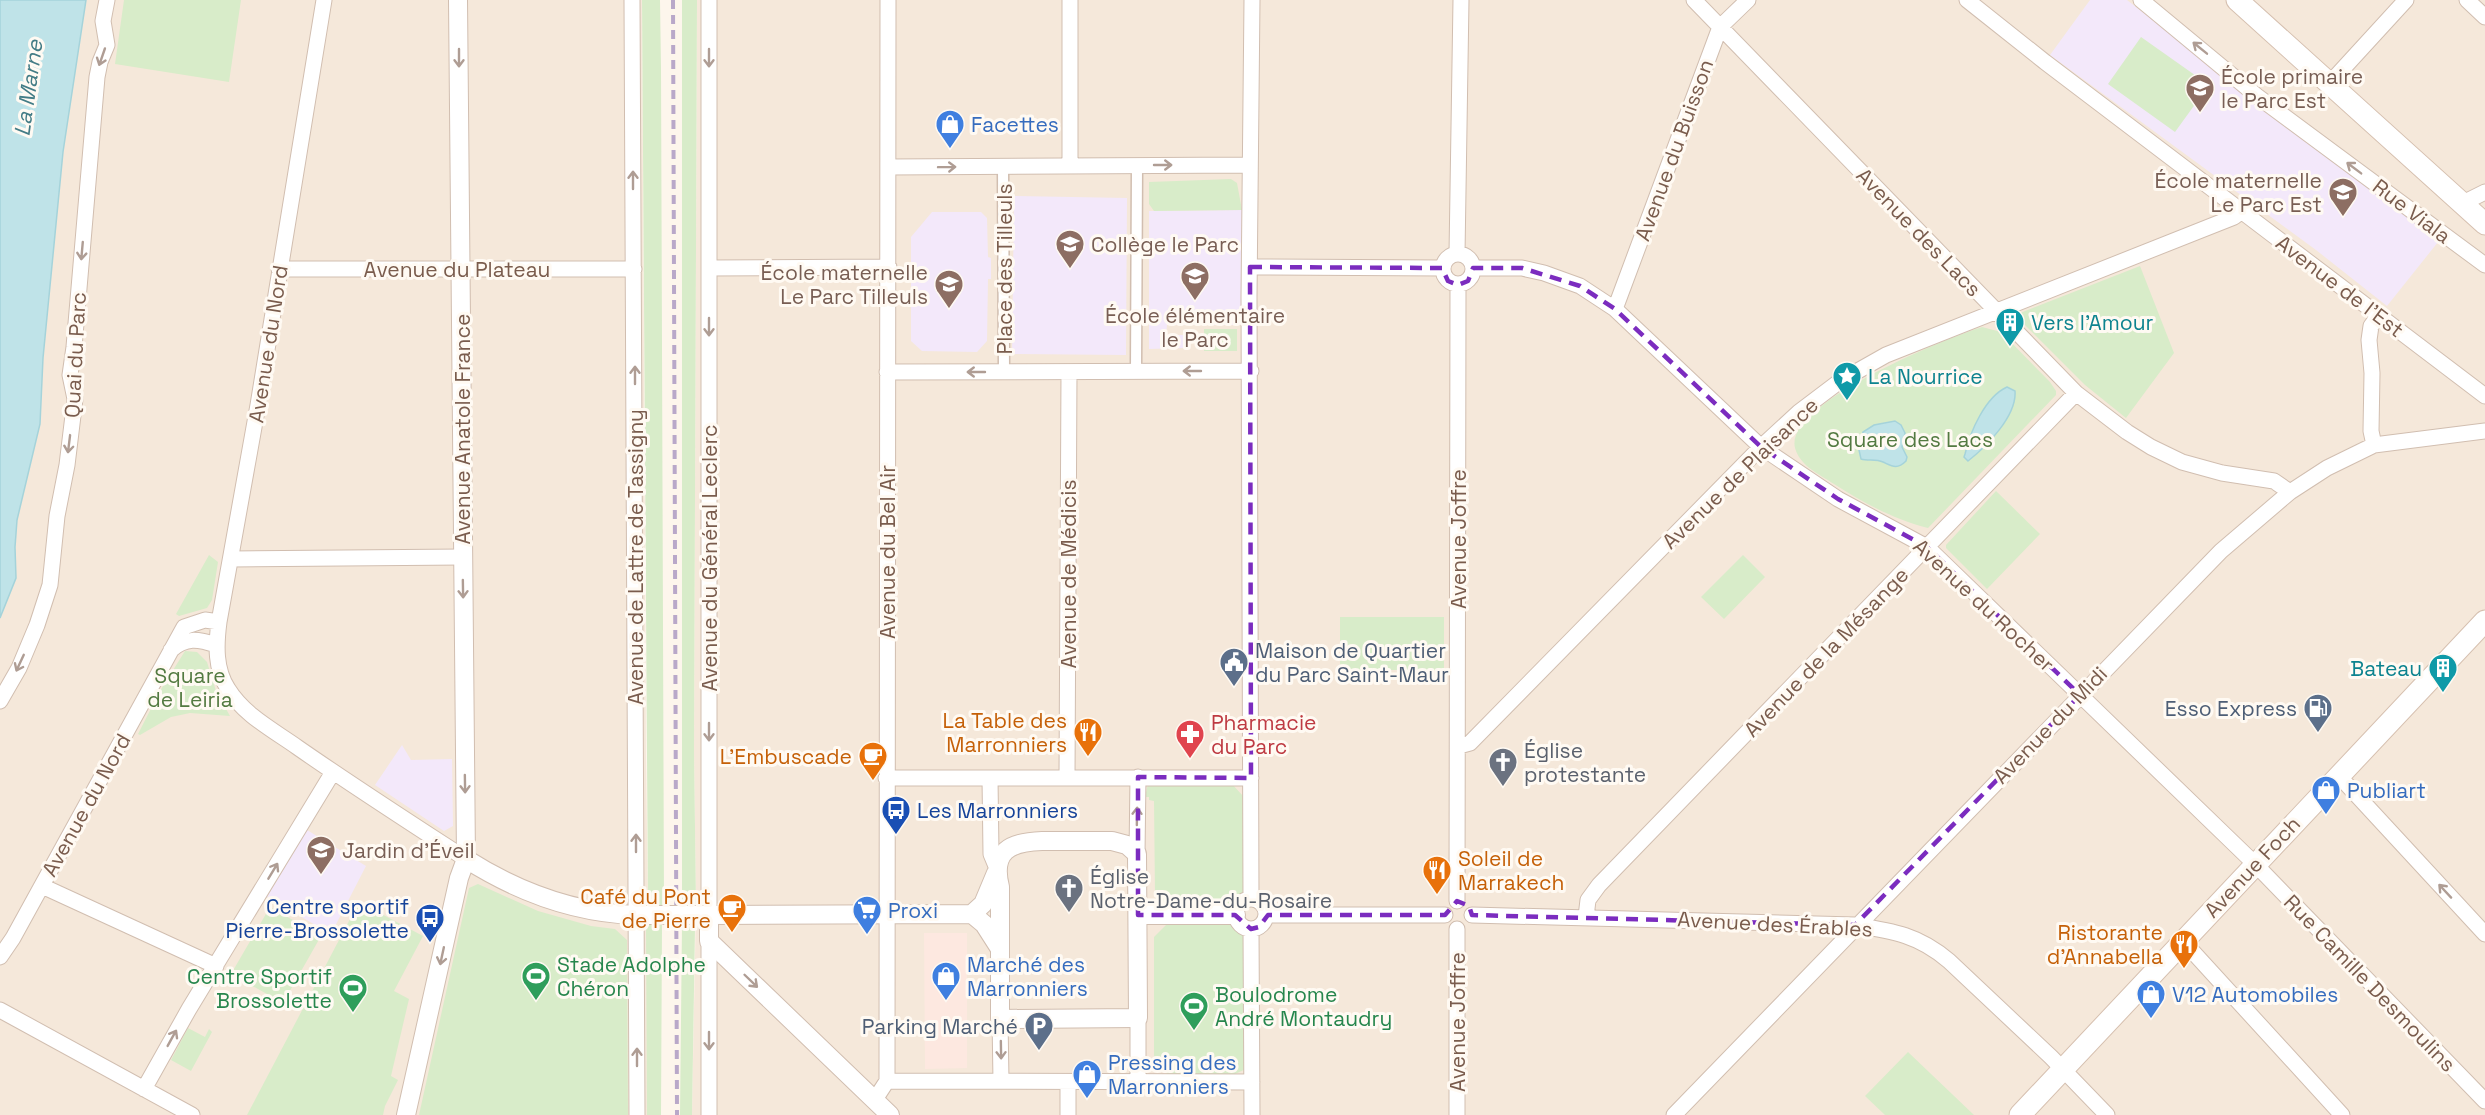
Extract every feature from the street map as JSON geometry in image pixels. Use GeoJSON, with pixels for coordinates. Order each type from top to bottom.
{"type":"FeatureCollection","features":[{"type":"Feature","properties":{"kind":"main road"},"geometry":{"type":"LineString","coordinates":[[2237,0],[2485,224]]}},
{"type":"Feature","properties":{"kind":"main road","name":"Avenue Foch"},"geometry":{"type":"LineString","coordinates":[[2020,1115],[2485,621]]}},
{"type":"Feature","properties":{"kind":"street","name":"Quai du Parc"},"geometry":{"type":"LineString","coordinates":[[0,701],[19,668],[37,625],[50,585],[54,562],[57,516],[67,465],[75,399],[70,375],[97,77],[106,45],[103,21],[107,0]]}},
{"type":"Feature","properties":{"kind":"street","name":"Avenue du Nord"},"geometry":{"type":"LineString","coordinates":[[0,957],[42,886],[184,627],[205,620],[219,622],[232,559],[324,0]]}},
{"type":"Feature","properties":{"kind":"street","name":"Avenue Anatole France"},"geometry":{"type":"LineString","coordinates":[[406,1115],[459,878],[466,859],[458,0]]}},
{"type":"Feature","properties":{"kind":"street","name":"Avenue de Lattre de Tassigny"},"geometry":{"type":"LineString","coordinates":[[632,0],[637,1115]]}},
{"type":"Feature","properties":{"kind":"street","name":"Avenue du Général Leclerc"},"geometry":{"type":"LineString","coordinates":[[709,0],[709,1115]]}},
{"type":"Feature","properties":{"kind":"street","name":"Avenue du Bel Air"},"geometry":{"type":"LineString","coordinates":[[886,1081],[888,0]]}},
{"type":"Feature","properties":{"kind":"street"},"geometry":{"type":"LineString","coordinates":[[1070,0],[1070,166]]}},
{"type":"Feature","properties":{"kind":"street"},"geometry":{"type":"LineString","coordinates":[[1251,899],[1250,165],[1252,0]]}},
{"type":"Feature","properties":{"kind":"street"},"geometry":{"type":"LineString","coordinates":[[1458,254],[1461,0]]}},
{"type":"Feature","properties":{"kind":"street","name":"Avenue des Lacs"},"geometry":{"type":"LineString","coordinates":[[1695,0],[2076,393],[2127,432],[2182,462],[2222,473],[2274,481],[2290,492]]}},
{"type":"Feature","properties":{"kind":"street","name":"Avenue du Buisson"},"geometry":{"type":"LineString","coordinates":[[1615,309],[1720,27],[1748,0]]}},
{"type":"Feature","properties":{"kind":"street","name":"Avenue de l'Est"},"geometry":{"type":"LineString","coordinates":[[1967,0],[2045,62],[2485,396]]}},
{"type":"Feature","properties":{"kind":"street","name":"Rue Viala"},"geometry":{"type":"LineString","coordinates":[[2141,0],[2257,96],[2485,265]]}},
{"type":"Feature","properties":{"kind":"street"},"geometry":{"type":"LineString","coordinates":[[2329,84],[2406,0]]}},
{"type":"Feature","properties":{"kind":"street"},"geometry":{"type":"LineString","coordinates":[[2467,0],[2485,17]]}},
{"type":"Feature","properties":{"kind":"street"},"geometry":{"type":"LineString","coordinates":[[1136,372],[1137,165]]}},
{"type":"Feature","properties":{"kind":"street","name":"Place des Tilleuls"},"geometry":{"type":"LineString","coordinates":[[889,167],[1250,165]]}},
{"type":"Feature","properties":{"kind":"street","name":"Place des Tilleuls"},"geometry":{"type":"LineString","coordinates":[[1003,166],[1004,372]]}},
{"type":"Feature","properties":{"kind":"street"},"geometry":{"type":"LineString","coordinates":[[2463,203],[2485,192]]}},
{"type":"Feature","properties":{"kind":"street","name":"Avenue de Plaisance"},"geometry":{"type":"LineString","coordinates":[[1459,746],[1470,743],[1761,447],[1799,412],[1840,381],[1886,355],[2234,217],[2242,211]]}},
{"type":"Feature","properties":{"kind":"street"},"geometry":{"type":"LineString","coordinates":[[1458,254],[1470,260],[1473,268],[1468,281],[1458,285],[1445,278],[1442,268],[1448,257],[1458,254]]}},
{"type":"Feature","properties":{"kind":"street"},"geometry":{"type":"LineString","coordinates":[[709,268],[889,267]]}},
{"type":"Feature","properties":{"kind":"street"},"geometry":{"type":"LineString","coordinates":[[1250,267],[1442,268]]}},
{"type":"Feature","properties":{"kind":"street","name":"Avenue du Rocher"},"geometry":{"type":"LineString","coordinates":[[1473,268],[1522,268],[1544,273],[1580,286],[1615,309],[1761,447],[1838,499],[1927,547],[2255,864]]}},
{"type":"Feature","properties":{"kind":"street","name":"Avenue du Plateau"},"geometry":{"type":"LineString","coordinates":[[279,269],[634,269]]}},
{"type":"Feature","properties":{"kind":"street","name":"Avenue Joffre"},"geometry":{"type":"LineString","coordinates":[[1457,901],[1458,285]]}},
{"type":"Feature","properties":{"kind":"street"},"geometry":{"type":"LineString","coordinates":[[2374,445],[2371,430],[2372,374],[2369,340],[2371,326],[2379,315]]}},
{"type":"Feature","properties":{"kind":"street","name":"Place des Tilleuls"},"geometry":{"type":"LineString","coordinates":[[887,372],[1251,371]]}},
{"type":"Feature","properties":{"kind":"street","name":"Avenue de Médicis"},"geometry":{"type":"LineString","coordinates":[[1067,777],[1069,372]]}},
{"type":"Feature","properties":{"kind":"street","name":"Avenue de la Mésange"},"geometry":{"type":"LineString","coordinates":[[1586,917],[1588,900],[1599,885],[2076,393]]}},
{"type":"Feature","properties":{"kind":"street","name":"Avenue du Midi"},"geometry":{"type":"LineString","coordinates":[[1674,1115],[2221,551],[2290,492],[2327,468],[2374,445],[2485,431]]}},
{"type":"Feature","properties":{"kind":"street"},"geometry":{"type":"LineString","coordinates":[[232,559],[463,557]]}},
{"type":"Feature","properties":{"kind":"street"},"geometry":{"type":"LineString","coordinates":[[219,622],[216,656],[226,687],[250,714],[333,772],[466,859],[499,879],[535,896],[575,907],[636,915],[972,914],[984,924],[1001,950]]}},
{"type":"Feature","properties":{"kind":"street"},"geometry":{"type":"LineString","coordinates":[[169,651],[180,642],[190,639],[216,645]]}},
{"type":"Feature","properties":{"kind":"street"},"geometry":{"type":"LineString","coordinates":[[144,1089],[189,1009],[333,772]]}},
{"type":"Feature","properties":{"kind":"street"},"geometry":{"type":"LineString","coordinates":[[2339,776],[2485,934]]}},
{"type":"Feature","properties":{"kind":"street"},"geometry":{"type":"LineString","coordinates":[[1138,777],[1138,1082]]}},
{"type":"Feature","properties":{"kind":"street"},"geometry":{"type":"LineString","coordinates":[[886,778],[1251,778]]}},
{"type":"Feature","properties":{"kind":"street"},"geometry":{"type":"LineString","coordinates":[[990,778],[991,854],[1000,887],[1001,1081]]}},
{"type":"Feature","properties":{"kind":"street"},"geometry":{"type":"LineString","coordinates":[[972,914],[983,904],[1006,848],[1019,842],[1112,841],[1127,845],[1137,854]]}},
{"type":"Feature","properties":{"kind":"street","name":"Rue Camille Desmoulins"},"geometry":{"type":"LineString","coordinates":[[2255,864],[2485,1101]]}},
{"type":"Feature","properties":{"kind":"street"},"geometry":{"type":"LineString","coordinates":[[42,886],[216,966]]}},
{"type":"Feature","properties":{"kind":"street"},"geometry":{"type":"LineString","coordinates":[[1251,899],[1260,902],[1266,915],[1263,923],[1251,929],[1239,923],[1236,915],[1242,902],[1251,899]]}},
{"type":"Feature","properties":{"kind":"street"},"geometry":{"type":"LineString","coordinates":[[1457,901],[1469,906],[1472,915],[1470,923],[1457,928],[1448,924],[1445,915],[1449,906],[1457,901]]}},
{"type":"Feature","properties":{"kind":"street"},"geometry":{"type":"LineString","coordinates":[[1138,915],[1236,915]]}},
{"type":"Feature","properties":{"kind":"street"},"geometry":{"type":"LineString","coordinates":[[1266,915],[1445,915]]}},
{"type":"Feature","properties":{"kind":"street","name":"Avenue des Érables"},"geometry":{"type":"LineString","coordinates":[[1472,915],[1856,926],[1911,936],[1931,946],[2063,1069],[2106,1115]]}},
{"type":"Feature","properties":{"kind":"street","name":"Avenue Joffre"},"geometry":{"type":"LineString","coordinates":[[1457,928],[1457,1115]]}},
{"type":"Feature","properties":{"kind":"street"},"geometry":{"type":"LineString","coordinates":[[1251,929],[1252,1115]]}},
{"type":"Feature","properties":{"kind":"street"},"geometry":{"type":"LineString","coordinates":[[709,941],[890,1115]]}},
{"type":"Feature","properties":{"kind":"street"},"geometry":{"type":"LineString","coordinates":[[2183,941],[2342,1115]]}},
{"type":"Feature","properties":{"kind":"street"},"geometry":{"type":"LineString","coordinates":[[0,1010],[192,1115]]}},
{"type":"Feature","properties":{"kind":"street"},"geometry":{"type":"LineString","coordinates":[[1000,1019],[1138,1018]]}},
{"type":"Feature","properties":{"kind":"street"},"geometry":{"type":"LineString","coordinates":[[874,1101],[886,1081],[1252,1082]]}},
{"type":"Feature","properties":{"kind":"street"},"geometry":{"type":"LineString","coordinates":[[1068,1082],[1068,1115]]}},
{"type":"Feature","properties":{"kind":"highlighted area"},"geometry":{"type":"Polygon","coordinates":[[[1250,267],[1442,268],[1448,281],[1458,285],[1468,281],[1473,268],[1522,268],[1580,286],[1615,309],[1761,447],[1838,499],[1927,547],[2080,695],[1855,925],[1472,915],[1469,906],[1457,901],[1445,915],[1268,915],[1259,927],[1251,929],[1235,915],[1138,915],[1138,777],[1251,778],[1250,267]]]}},
{"type":"Feature","properties":{"kind":"shaded area"},"geometry":{"type":"Polygon","coordinates":[[[86,0],[642,0],[646,759],[650,928],[649,1115],[0,1115],[0,618],[16,578],[17,520],[40,424],[43,358],[63,152],[86,0]]]}},
{"type":"Feature","properties":{"kind":"shaded area"},"geometry":{"type":"Polygon","coordinates":[[[697,0],[2485,0],[2485,1115],[692,1115],[696,904],[694,750],[697,0]]]}},
{"type":"Feature","properties":{"kind":"shaded area"},"geometry":{"type":"Polygon","coordinates":[[[2090,0],[2127,0],[2355,178],[2374,192],[2377,190],[2442,237],[2387,306],[2316,250],[2050,55],[2090,0]]]}},
{"type":"Feature","properties":{"kind":"shaded area","name":"Collège le Parc"},"geometry":{"type":"Polygon","coordinates":[[[1014,196],[1127,198],[1126,355],[1012,354],[1014,196]]]}},
{"type":"Feature","properties":{"kind":"shaded area","name":"École élémentaire le Parc"},"geometry":{"type":"Polygon","coordinates":[[[1242,210],[1241,325],[1167,325],[1166,335],[1184,335],[1184,348],[1149,349],[1149,211],[1242,210]]]}},
{"type":"Feature","properties":{"kind":"shaded area","name":"École maternelle Le Parc Tilleuls"},"geometry":{"type":"Polygon","coordinates":[[[932,212],[981,212],[987,218],[991,279],[988,279],[987,341],[977,352],[922,351],[911,341],[911,237],[932,212]]]}},
{"type":"Feature","properties":{"kind":"shaded area"},"geometry":{"type":"Polygon","coordinates":[[[402,745],[411,760],[452,759],[453,826],[444,831],[375,785],[402,745]]]}},
{"type":"Feature","properties":{"kind":"shaded area","name":"Jardin d'Éveil"},"geometry":{"type":"Polygon","coordinates":[[[307,830],[366,866],[331,934],[267,897],[307,830]]]}},
{"type":"Feature","properties":{"kind":"shaded area","name":"Marché des Marronniers"},"geometry":{"type":"Polygon","coordinates":[[[924,933],[967,933],[967,1068],[925,1069],[924,933]]]}},
{"type":"Feature","properties":{"kind":"green space"},"geometry":{"type":"Polygon","coordinates":[[[124,0],[241,0],[229,82],[115,64],[124,0]]]}},
{"type":"Feature","properties":{"kind":"green space"},"geometry":{"type":"Polygon","coordinates":[[[642,0],[660,0],[664,905],[648,905],[642,0]]]}},
{"type":"Feature","properties":{"kind":"green space"},"geometry":{"type":"Polygon","coordinates":[[[682,0],[697,0],[694,750],[696,904],[682,904],[682,0]]]}},
{"type":"Feature","properties":{"kind":"green space"},"geometry":{"type":"Polygon","coordinates":[[[2141,37],[2209,85],[2175,132],[2108,84],[2141,37]]]}},
{"type":"Feature","properties":{"kind":"green space"},"geometry":{"type":"Polygon","coordinates":[[[1231,179],[1237,183],[1242,210],[1154,211],[1149,204],[1149,182],[1231,179]]]}},
{"type":"Feature","properties":{"kind":"green space"},"geometry":{"type":"Polygon","coordinates":[[[2140,266],[2174,353],[2126,418],[2085,385],[2019,319],[2020,313],[2140,266]]]}},
{"type":"Feature","properties":{"kind":"green space","name":"Square des Lacs"},"geometry":{"type":"Polygon","coordinates":[[[1982,327],[2001,332],[2050,382],[2056,395],[1928,528],[1867,504],[1816,473],[1801,460],[1795,448],[1798,430],[1815,412],[1840,393],[1905,358],[1982,327]]]}},
{"type":"Feature","properties":{"kind":"green space"},"geometry":{"type":"Polygon","coordinates":[[[1204,329],[1237,329],[1237,351],[1204,351],[1204,329]]]}},
{"type":"Feature","properties":{"kind":"green space"},"geometry":{"type":"Polygon","coordinates":[[[1996,491],[2040,534],[1987,589],[1946,548],[1946,545],[1996,491]]]}},
{"type":"Feature","properties":{"kind":"green space","name":"Square de Leiria"},"geometry":{"type":"Polygon","coordinates":[[[209,555],[218,562],[212,600],[207,608],[179,616],[176,614],[209,555]]]}},
{"type":"Feature","properties":{"kind":"green space"},"geometry":{"type":"Polygon","coordinates":[[[1743,555],[1765,577],[1724,619],[1701,597],[1743,555]]]}},
{"type":"Feature","properties":{"kind":"green space"},"geometry":{"type":"Polygon","coordinates":[[[1340,617],[1444,617],[1444,670],[1340,670],[1340,617]]]}},
{"type":"Feature","properties":{"kind":"green space","name":"Square de Leiria"},"geometry":{"type":"Polygon","coordinates":[[[185,651],[197,652],[207,662],[216,691],[230,716],[190,713],[171,717],[140,735],[138,734],[160,691],[185,651]]]}},
{"type":"Feature","properties":{"kind":"green space"},"geometry":{"type":"Polygon","coordinates":[[[1148,784],[1232,784],[1243,796],[1245,889],[1231,906],[1170,907],[1155,894],[1154,801],[1145,797],[1148,784]]]}},
{"type":"Feature","properties":{"kind":"green space","name":"Stade Adolphe Chéron"},"geometry":{"type":"Polygon","coordinates":[[[478,884],[538,911],[591,926],[615,929],[627,940],[628,1115],[419,1115],[469,888],[478,884]]]}},
{"type":"Feature","properties":{"kind":"green space","name":"Centre Sportif Brossolette"},"geometry":{"type":"Polygon","coordinates":[[[359,902],[423,936],[394,991],[409,999],[391,1076],[398,1080],[383,1115],[247,1115],[359,902]]]}},
{"type":"Feature","properties":{"kind":"green space"},"geometry":{"type":"Polygon","coordinates":[[[270,907],[321,936],[283,1003],[231,974],[270,907]]]}},
{"type":"Feature","properties":{"kind":"green space"},"geometry":{"type":"Polygon","coordinates":[[[1230,921],[1244,936],[1246,1069],[1235,1074],[1167,1074],[1154,1059],[1154,937],[1169,922],[1230,921]]]}},
{"type":"Feature","properties":{"kind":"green space"},"geometry":{"type":"Polygon","coordinates":[[[650,924],[662,924],[661,1115],[647,1115],[646,927],[650,924]]]}},
{"type":"Feature","properties":{"kind":"green space"},"geometry":{"type":"Polygon","coordinates":[[[682,925],[695,928],[692,1115],[680,1115],[682,925]]]}},
{"type":"Feature","properties":{"kind":"green space"},"geometry":{"type":"Polygon","coordinates":[[[188,1028],[205,1037],[209,1029],[212,1032],[191,1071],[171,1060],[188,1028]]]}},
{"type":"Feature","properties":{"kind":"green space"},"geometry":{"type":"Polygon","coordinates":[[[1908,1052],[1974,1115],[1885,1115],[1865,1096],[1908,1052]]]}},
{"type":"Feature","properties":{"kind":"water","name":"La Marne"},"geometry":{"type":"Polygon","coordinates":[[[0,0],[86,0],[63,152],[43,358],[40,424],[17,520],[16,578],[0,618],[0,0]]]}},
{"type":"Feature","properties":{"kind":"water"},"geometry":{"type":"Polygon","coordinates":[[[2007,387],[2015,391],[2011,411],[1999,430],[1968,461],[1964,457],[1980,416],[1992,399],[2007,387]]]}},
{"type":"Feature","properties":{"kind":"water"},"geometry":{"type":"Polygon","coordinates":[[[1895,421],[1901,425],[1905,433],[1902,447],[1907,457],[1906,461],[1900,466],[1895,466],[1880,461],[1861,459],[1859,450],[1863,432],[1874,425],[1895,421]]]}},
{"type":"Feature","properties":{"kind":"railway"},"geometry":{"type":"LineString","coordinates":[[673,0],[677,1115]]}},
{"type":"Feature","properties":{"kind":"place","name":"École primaire le Parc Est"},"geometry":{"type":"Point","coordinates":[2200,114]}},
{"type":"Feature","properties":{"kind":"place","name":"Facettes"},"geometry":{"type":"Point","coordinates":[950,150]}},
{"type":"Feature","properties":{"kind":"place","name":"École maternelle Le Parc Est"},"geometry":{"type":"Point","coordinates":[2343,218]}},
{"type":"Feature","properties":{"kind":"place","name":"Collège le Parc"},"geometry":{"type":"Point","coordinates":[1070,270]}},
{"type":"Feature","properties":{"kind":"place","name":"École élémentaire le Parc"},"geometry":{"type":"Point","coordinates":[1195,302]}},
{"type":"Feature","properties":{"kind":"place","name":"École maternelle Le Parc Tilleuls"},"geometry":{"type":"Point","coordinates":[949,310]}},
{"type":"Feature","properties":{"kind":"place","name":"Vers l'Amour"},"geometry":{"type":"Point","coordinates":[2010,348]}},
{"type":"Feature","properties":{"kind":"place","name":"La Nourrice"},"geometry":{"type":"Point","coordinates":[1847,402]}},
{"type":"Feature","properties":{"kind":"place","name":"Maison de Quartier du Parc Saint-Maur"},"geometry":{"type":"Point","coordinates":[1234,688]}},
{"type":"Feature","properties":{"kind":"place","name":"Bateau"},"geometry":{"type":"Point","coordinates":[2443,694]}},
{"type":"Feature","properties":{"kind":"place","name":"Esso Express"},"geometry":{"type":"Point","coordinates":[2318,734]}},
{"type":"Feature","properties":{"kind":"place","name":"La Table des Marronniers"},"geometry":{"type":"Point","coordinates":[1088,758]}},
{"type":"Feature","properties":{"kind":"place","name":"Pharmacie du Parc"},"geometry":{"type":"Point","coordinates":[1190,760]}},
{"type":"Feature","properties":{"kind":"place","name":"L'Embuscade"},"geometry":{"type":"Point","coordinates":[873,782]}},
{"type":"Feature","properties":{"kind":"place","name":"Église protestante"},"geometry":{"type":"Point","coordinates":[1503,788]}},
{"type":"Feature","properties":{"kind":"place","name":"Publiart"},"geometry":{"type":"Point","coordinates":[2326,816]}},
{"type":"Feature","properties":{"kind":"place","name":"Les Marronniers"},"geometry":{"type":"Point","coordinates":[896,836]}},
{"type":"Feature","properties":{"kind":"place","name":"Jardin d'Éveil"},"geometry":{"type":"Point","coordinates":[321,876]}},
{"type":"Feature","properties":{"kind":"place","name":"Soleil de Marrakech"},"geometry":{"type":"Point","coordinates":[1437,896]}},
{"type":"Feature","properties":{"kind":"place","name":"Église Notre-Dame-du-Rosaire"},"geometry":{"type":"Point","coordinates":[1069,914]}},
{"type":"Feature","properties":{"kind":"place","name":"Café du Pont de Pierre"},"geometry":{"type":"Point","coordinates":[732,934]}},
{"type":"Feature","properties":{"kind":"place","name":"Proxi"},"geometry":{"type":"Point","coordinates":[867,936]}},
{"type":"Feature","properties":{"kind":"place","name":"Centre sportif Pierre-Brossolette"},"geometry":{"type":"Point","coordinates":[430,944]}},
{"type":"Feature","properties":{"kind":"place","name":"Ristorante d'Annabella"},"geometry":{"type":"Point","coordinates":[2184,970]}},
{"type":"Feature","properties":{"kind":"place","name":"Stade Adolphe Chéron"},"geometry":{"type":"Point","coordinates":[536,1002]}},
{"type":"Feature","properties":{"kind":"place","name":"Marché des Marronniers"},"geometry":{"type":"Point","coordinates":[946,1002]}},
{"type":"Feature","properties":{"kind":"place","name":"Centre Sportif Brossolette"},"geometry":{"type":"Point","coordinates":[353,1014]}},
{"type":"Feature","properties":{"kind":"place","name":"V12 Automobiles"},"geometry":{"type":"Point","coordinates":[2151,1020]}},
{"type":"Feature","properties":{"kind":"place","name":"Boulodrome André Montaudry"},"geometry":{"type":"Point","coordinates":[1194,1032]}},
{"type":"Feature","properties":{"kind":"place","name":"Parking Marché"},"geometry":{"type":"Point","coordinates":[1039,1052]}},
{"type":"Feature","properties":{"kind":"place","name":"Pressing des Marronniers"},"geometry":{"type":"Point","coordinates":[1087,1100]}}]}
